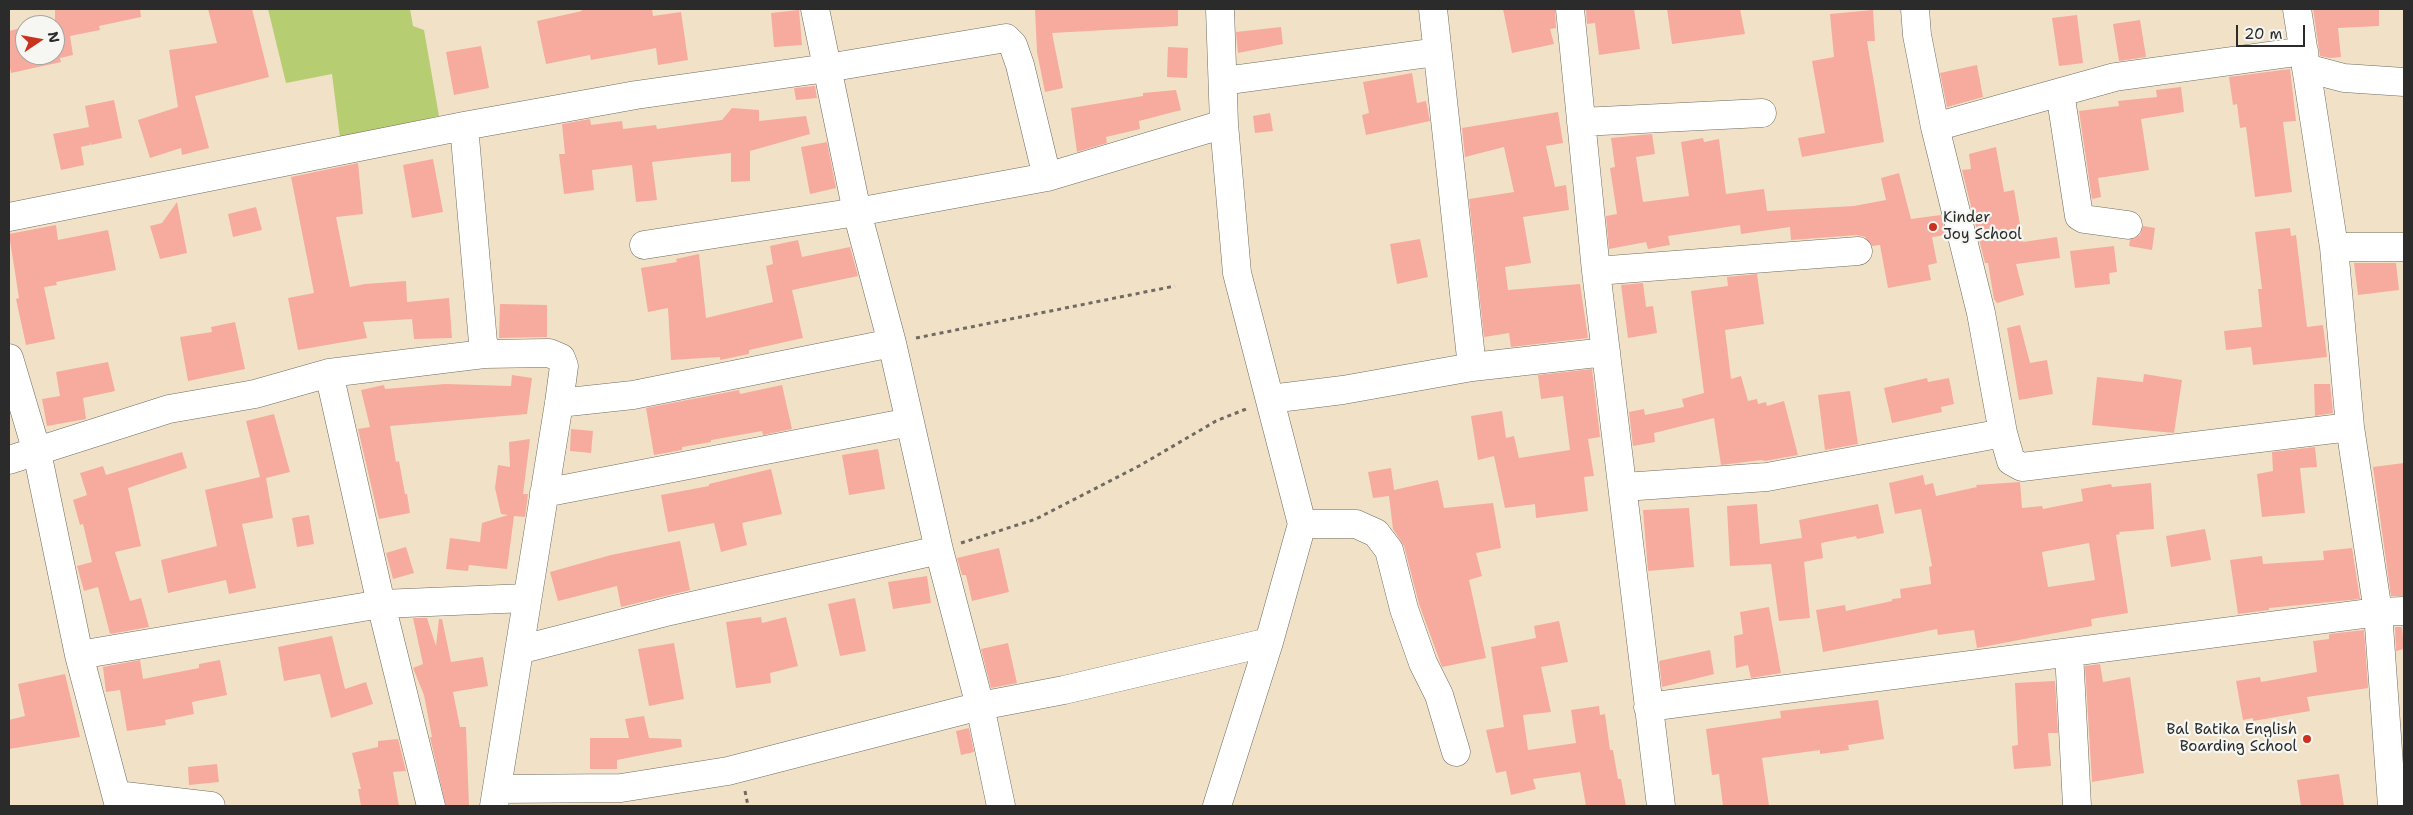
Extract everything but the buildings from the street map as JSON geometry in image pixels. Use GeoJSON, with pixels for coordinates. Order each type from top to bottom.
{"type":"FeatureCollection","features":[{"type":"Feature","properties":{"kind":"street"},"geometry":{"type":"LineString","coordinates":[[815,9],[857,212],[892,343],[939,550],[980,706],[1002,806]]}},
{"type":"Feature","properties":{"kind":"street"},"geometry":{"type":"LineString","coordinates":[[1216,806],[1269,642],[1302,524],[1237,273],[1224,124],[1220,9]]}},
{"type":"Feature","properties":{"kind":"street"},"geometry":{"type":"LineString","coordinates":[[1433,9],[1472,367]]}},
{"type":"Feature","properties":{"kind":"street"},"geometry":{"type":"LineString","coordinates":[[1570,9],[1596,271],[1624,487],[1648,707],[1661,806]]}},
{"type":"Feature","properties":{"kind":"street"},"geometry":{"type":"LineString","coordinates":[[1915,9],[1917,35],[1935,127],[1981,313],[2003,434],[2011,461],[2022,467],[2350,427]]}},
{"type":"Feature","properties":{"kind":"street"},"geometry":{"type":"LineString","coordinates":[[2297,9],[2334,247],[2350,427],[2391,612],[2392,806]]}},
{"type":"Feature","properties":{"kind":"street"},"geometry":{"type":"LineString","coordinates":[[9,217],[464,126],[636,95],[827,68],[1006,38],[1013,45],[1020,65],[1047,177]]}},
{"type":"Feature","properties":{"kind":"street"},"geometry":{"type":"LineString","coordinates":[[1223,81],[1438,52]]}},
{"type":"Feature","properties":{"kind":"street"},"geometry":{"type":"LineString","coordinates":[[1935,127],[2115,77],[2305,59],[2344,78],[2404,82]]}},
{"type":"Feature","properties":{"kind":"street"},"geometry":{"type":"LineString","coordinates":[[2060,92],[2079,216],[2084,220],[2128,225]]}},
{"type":"Feature","properties":{"kind":"street"},"geometry":{"type":"LineString","coordinates":[[1580,122],[1762,113]]}},
{"type":"Feature","properties":{"kind":"street"},"geometry":{"type":"LineString","coordinates":[[644,245],[857,212],[1047,177],[1224,124]]}},
{"type":"Feature","properties":{"kind":"street"},"geometry":{"type":"LineString","coordinates":[[464,126],[484,354]]}},
{"type":"Feature","properties":{"kind":"street"},"geometry":{"type":"LineString","coordinates":[[2334,247],[2404,247]]}},
{"type":"Feature","properties":{"kind":"street"},"geometry":{"type":"LineString","coordinates":[[1596,271],[1858,251]]}},
{"type":"Feature","properties":{"kind":"street"},"geometry":{"type":"LineString","coordinates":[[559,403],[634,395],[892,343]]}},
{"type":"Feature","properties":{"kind":"street"},"geometry":{"type":"LineString","coordinates":[[1270,399],[1343,390],[1472,367],[1606,352]]}},
{"type":"Feature","properties":{"kind":"street"},"geometry":{"type":"LineString","coordinates":[[9,460],[169,409],[255,394],[329,373],[484,354],[549,353],[561,358],[564,366],[559,403],[496,798],[622,797],[980,706],[1064,690],[1269,642]]}},
{"type":"Feature","properties":{"kind":"street"},"geometry":{"type":"LineString","coordinates":[[9,358],[36,452],[79,655],[117,801],[211,806]]}},
{"type":"Feature","properties":{"kind":"street"},"geometry":{"type":"LineString","coordinates":[[329,373],[381,604],[431,806]]}},
{"type":"Feature","properties":{"kind":"street"},"geometry":{"type":"LineString","coordinates":[[544,492],[910,422]]}},
{"type":"Feature","properties":{"kind":"street"},"geometry":{"type":"LineString","coordinates":[[1624,487],[1767,477],[2003,434]]}},
{"type":"Feature","properties":{"kind":"street"},"geometry":{"type":"LineString","coordinates":[[1302,524],[1356,524],[1376,533],[1389,550],[1404,609],[1423,663],[1439,695],[1456,752]]}},
{"type":"Feature","properties":{"kind":"street"},"geometry":{"type":"LineString","coordinates":[[519,650],[670,611],[939,550]]}},
{"type":"Feature","properties":{"kind":"street"},"geometry":{"type":"LineString","coordinates":[[79,655],[381,604],[527,598]]}},
{"type":"Feature","properties":{"kind":"street"},"geometry":{"type":"LineString","coordinates":[[1648,707],[2391,612]]}},
{"type":"Feature","properties":{"kind":"street"},"geometry":{"type":"LineString","coordinates":[[2069,652],[2077,806]]}},
{"type":"Feature","properties":{"kind":"path"},"geometry":{"type":"LineString","coordinates":[[892,343],[1175,286]]}},
{"type":"Feature","properties":{"kind":"path"},"geometry":{"type":"LineString","coordinates":[[939,550],[1036,519],[1139,466],[1216,421],[1270,399]]}},
{"type":"Feature","properties":{"kind":"green space"},"geometry":{"type":"Polygon","coordinates":[[[268,9],[410,9],[413,26],[424,30],[439,116],[340,138],[332,74],[286,83],[268,9]]]}},
{"type":"Feature","properties":{"kind":"place","name":"Kinder Joy School"},"geometry":{"type":"Point","coordinates":[1933,227]}},
{"type":"Feature","properties":{"kind":"place","name":"Bal Batika English Boarding School"},"geometry":{"type":"Point","coordinates":[2307,739]}}]}
